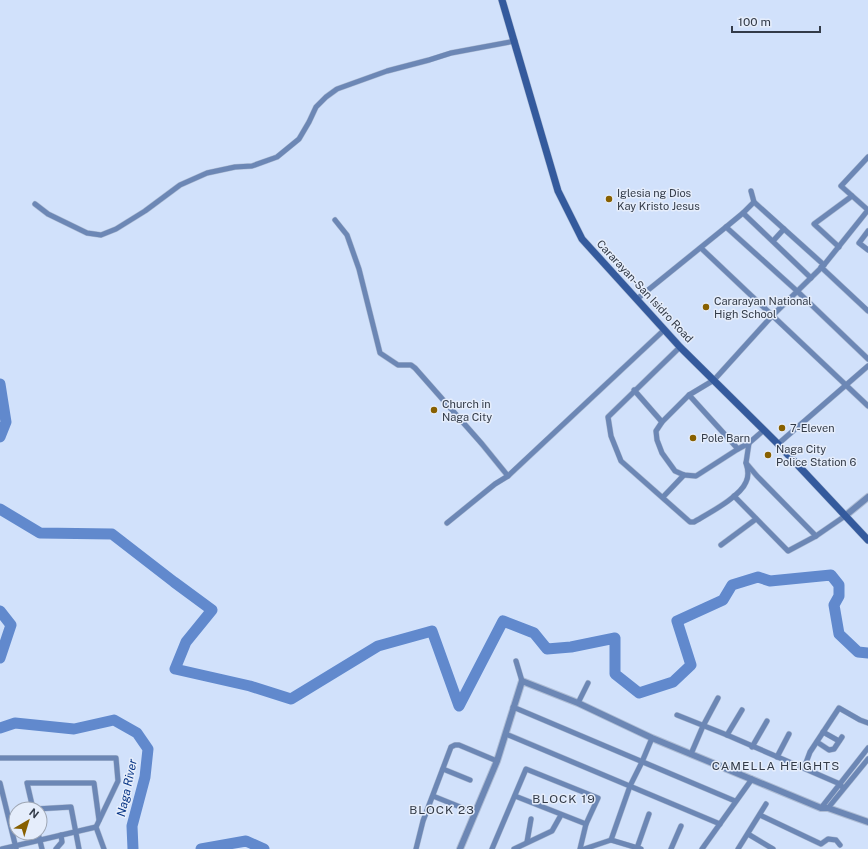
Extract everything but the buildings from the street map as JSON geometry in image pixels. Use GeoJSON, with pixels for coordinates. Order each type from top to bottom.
{"type":"FeatureCollection","features":[{"type":"Feature","properties":{"kind":"main road","name":"Cararayan-San Isidro Road"},"geometry":{"type":"LineString","coordinates":[[502,0],[558,191],[582,239],[680,347],[778,444],[868,540]]}},
{"type":"Feature","properties":{"kind":"street"},"geometry":{"type":"LineString","coordinates":[[35,204],[48,214],[87,233],[101,235],[116,229],[145,211],[180,185],[207,173],[234,167],[252,166],[277,157],[298,139],[309,122],[316,107],[326,97],[338,89],[387,71],[452,53],[515,41]]}},
{"type":"Feature","properties":{"kind":"street"},"geometry":{"type":"LineString","coordinates":[[764,430],[749,444],[738,449],[696,476],[684,475],[675,471],[662,453],[657,440],[656,431],[662,422],[689,395],[714,380],[772,316],[823,266],[868,210],[841,186],[867,160]]}},
{"type":"Feature","properties":{"kind":"street"},"geometry":{"type":"LineString","coordinates":[[751,191],[754,202],[823,266],[868,311]]}},
{"type":"Feature","properties":{"kind":"street"},"geometry":{"type":"LineString","coordinates":[[839,247],[814,224],[852,196]]}},
{"type":"Feature","properties":{"kind":"street"},"geometry":{"type":"LineString","coordinates":[[637,299],[701,248],[754,202]]}},
{"type":"Feature","properties":{"kind":"street"},"geometry":{"type":"LineString","coordinates":[[743,213],[810,278]]}},
{"type":"Feature","properties":{"kind":"street"},"geometry":{"type":"LineString","coordinates":[[335,220],[347,235],[359,269],[380,353],[398,365],[411,365],[415,368],[508,476]]}},
{"type":"Feature","properties":{"kind":"street"},"geometry":{"type":"LineString","coordinates":[[726,227],[868,359]]}},
{"type":"Feature","properties":{"kind":"street"},"geometry":{"type":"LineString","coordinates":[[773,241],[784,229]]}},
{"type":"Feature","properties":{"kind":"street"},"geometry":{"type":"LineString","coordinates":[[868,231],[859,243],[868,250]]}},
{"type":"Feature","properties":{"kind":"street"},"geometry":{"type":"LineString","coordinates":[[701,248],[868,406]]}},
{"type":"Feature","properties":{"kind":"street"},"geometry":{"type":"LineString","coordinates":[[447,523],[495,484],[508,476],[664,330]]}},
{"type":"Feature","properties":{"kind":"street"},"geometry":{"type":"LineString","coordinates":[[680,347],[634,390],[608,417],[611,436],[621,461],[690,522],[694,522],[734,496],[744,487],[747,480],[748,471],[746,463],[749,444]]}},
{"type":"Feature","properties":{"kind":"street"},"geometry":{"type":"LineString","coordinates":[[778,444],[868,366]]}},
{"type":"Feature","properties":{"kind":"street"},"geometry":{"type":"LineString","coordinates":[[634,390],[662,422]]}},
{"type":"Feature","properties":{"kind":"street"},"geometry":{"type":"LineString","coordinates":[[689,395],[738,449]]}},
{"type":"Feature","properties":{"kind":"street"},"geometry":{"type":"LineString","coordinates":[[746,463],[816,536]]}},
{"type":"Feature","properties":{"kind":"street"},"geometry":{"type":"LineString","coordinates":[[663,497],[684,475]]}},
{"type":"Feature","properties":{"kind":"street"},"geometry":{"type":"LineString","coordinates":[[734,496],[788,550],[816,536],[845,516],[868,497]]}},
{"type":"Feature","properties":{"kind":"street"},"geometry":{"type":"LineString","coordinates":[[721,545],[756,519]]}},
{"type":"Feature","properties":{"kind":"street"},"geometry":{"type":"LineString","coordinates":[[460,849],[497,761],[522,681],[516,661]]}},
{"type":"Feature","properties":{"kind":"street"},"geometry":{"type":"LineString","coordinates":[[522,681],[578,703],[652,738],[691,754],[825,808],[868,822]]}},
{"type":"Feature","properties":{"kind":"street"},"geometry":{"type":"LineString","coordinates":[[578,703],[588,683]]}},
{"type":"Feature","properties":{"kind":"street"},"geometry":{"type":"LineString","coordinates":[[691,754],[703,726],[718,698]]}},
{"type":"Feature","properties":{"kind":"street"},"geometry":{"type":"LineString","coordinates":[[513,707],[735,801]]}},
{"type":"Feature","properties":{"kind":"street"},"geometry":{"type":"LineString","coordinates":[[804,768],[810,752],[839,708],[868,723]]}},
{"type":"Feature","properties":{"kind":"street"},"geometry":{"type":"LineString","coordinates":[[727,735],[742,710]]}},
{"type":"Feature","properties":{"kind":"street"},"geometry":{"type":"LineString","coordinates":[[677,715],[804,768],[841,786]]}},
{"type":"Feature","properties":{"kind":"street"},"geometry":{"type":"LineString","coordinates":[[752,747],[767,721]]}},
{"type":"Feature","properties":{"kind":"street"},"geometry":{"type":"LineString","coordinates":[[817,742],[829,750],[834,749],[840,739],[823,732]]}},
{"type":"Feature","properties":{"kind":"street"},"geometry":{"type":"LineString","coordinates":[[506,734],[720,824]]}},
{"type":"Feature","properties":{"kind":"street"},"geometry":{"type":"LineString","coordinates":[[777,757],[788,734]]}},
{"type":"Feature","properties":{"kind":"street"},"geometry":{"type":"LineString","coordinates":[[611,840],[630,786],[652,738]]}},
{"type":"Feature","properties":{"kind":"street"},"geometry":{"type":"LineString","coordinates":[[416,849],[423,821],[451,747],[455,745],[497,761]]}},
{"type":"Feature","properties":{"kind":"street"},"geometry":{"type":"LineString","coordinates":[[825,808],[868,748]]}},
{"type":"Feature","properties":{"kind":"street"},"geometry":{"type":"LineString","coordinates":[[0,758],[116,758],[118,781],[96,827],[104,849]]}},
{"type":"Feature","properties":{"kind":"street"},"geometry":{"type":"LineString","coordinates":[[841,786],[868,759]]}},
{"type":"Feature","properties":{"kind":"street"},"geometry":{"type":"LineString","coordinates":[[443,769],[470,780]]}},
{"type":"Feature","properties":{"kind":"street"},"geometry":{"type":"LineString","coordinates":[[492,849],[526,769],[598,798],[586,824],[580,849]]}},
{"type":"Feature","properties":{"kind":"street"},"geometry":{"type":"LineString","coordinates":[[702,849],[752,778]]}},
{"type":"Feature","properties":{"kind":"street"},"geometry":{"type":"LineString","coordinates":[[32,801],[27,783],[94,782],[99,820]]}},
{"type":"Feature","properties":{"kind":"street"},"geometry":{"type":"LineString","coordinates":[[0,784],[16,847]]}},
{"type":"Feature","properties":{"kind":"street"},"geometry":{"type":"LineString","coordinates":[[433,796],[475,814]]}},
{"type":"Feature","properties":{"kind":"street"},"geometry":{"type":"LineString","coordinates":[[515,796],[586,824]]}},
{"type":"Feature","properties":{"kind":"street"},"geometry":{"type":"LineString","coordinates":[[738,849],[766,804]]}},
{"type":"Feature","properties":{"kind":"street"},"geometry":{"type":"LineString","coordinates":[[48,808],[71,807],[79,849]]}},
{"type":"Feature","properties":{"kind":"street"},"geometry":{"type":"LineString","coordinates":[[584,849],[611,840],[639,848],[649,814]]}},
{"type":"Feature","properties":{"kind":"street"},"geometry":{"type":"LineString","coordinates":[[514,849],[552,831],[561,815]]}},
{"type":"Feature","properties":{"kind":"street"},"geometry":{"type":"LineString","coordinates":[[760,815],[822,844]]}},
{"type":"Feature","properties":{"kind":"street"},"geometry":{"type":"LineString","coordinates":[[527,842],[531,819]]}},
{"type":"Feature","properties":{"kind":"street"},"geometry":{"type":"LineString","coordinates":[[672,849],[681,826]]}},
{"type":"Feature","properties":{"kind":"street"},"geometry":{"type":"LineString","coordinates":[[48,838],[96,827]]}},
{"type":"Feature","properties":{"kind":"street"},"geometry":{"type":"LineString","coordinates":[[748,834],[773,849]]}},
{"type":"Feature","properties":{"kind":"street"},"geometry":{"type":"LineString","coordinates":[[56,849],[62,842],[61,835]]}},
{"type":"Feature","properties":{"kind":"street"},"geometry":{"type":"LineString","coordinates":[[818,849],[828,839],[836,840],[840,845]]}},
{"type":"Feature","properties":{"kind":"street"},"geometry":{"type":"LineString","coordinates":[[2,849],[16,847],[37,841]]}},
{"type":"Feature","properties":{"kind":"waterway","name":"Naga River"},"geometry":{"type":"LineString","coordinates":[[0,384],[6,422],[0,437]]}},
{"type":"Feature","properties":{"kind":"waterway"},"geometry":{"type":"LineString","coordinates":[[0,509],[40,533],[112,534],[212,610],[186,642],[175,669],[250,686],[291,699],[378,646],[432,631],[459,706],[503,621],[534,633],[547,649],[571,647],[615,638],[615,674],[639,693],[673,682],[691,665],[677,621],[723,600],[732,585],[758,577],[770,581],[831,575],[839,585],[839,596],[834,605],[839,634],[858,652],[868,653]]}},
{"type":"Feature","properties":{"kind":"waterway","name":"Naga River"},"geometry":{"type":"LineString","coordinates":[[0,611],[11,625],[0,658]]}},
{"type":"Feature","properties":{"kind":"waterway","name":"Naga River"},"geometry":{"type":"LineString","coordinates":[[0,728],[15,723],[74,729],[114,720],[137,733],[148,749],[145,777],[132,826],[133,849]]}},
{"type":"Feature","properties":{"kind":"waterway","name":"Naga River"},"geometry":{"type":"LineString","coordinates":[[201,849],[246,841],[264,849]]}},
{"type":"Feature","properties":{"kind":"place","name":"Iglesia ng Dios Kay Kristo Jesus"},"geometry":{"type":"Point","coordinates":[609,199]}},
{"type":"Feature","properties":{"kind":"place","name":"Cararayan National High School"},"geometry":{"type":"Point","coordinates":[706,307]}},
{"type":"Feature","properties":{"kind":"place","name":"Church in Naga City"},"geometry":{"type":"Point","coordinates":[434,410]}},
{"type":"Feature","properties":{"kind":"place","name":"7-Eleven"},"geometry":{"type":"Point","coordinates":[782,428]}},
{"type":"Feature","properties":{"kind":"place","name":"Pole Barn"},"geometry":{"type":"Point","coordinates":[693,438]}},
{"type":"Feature","properties":{"kind":"place","name":"Naga City Police Station 6"},"geometry":{"type":"Point","coordinates":[768,455]}},
{"type":"Feature","properties":{"kind":"district","name":"CAMELLA HEIGHTS"},"geometry":{"type":"Point","coordinates":[776,766]}},
{"type":"Feature","properties":{"kind":"district","name":"BLOCK 19"},"geometry":{"type":"Point","coordinates":[564,799]}},
{"type":"Feature","properties":{"kind":"district","name":"BLOCK 23"},"geometry":{"type":"Point","coordinates":[442,810]}}]}
